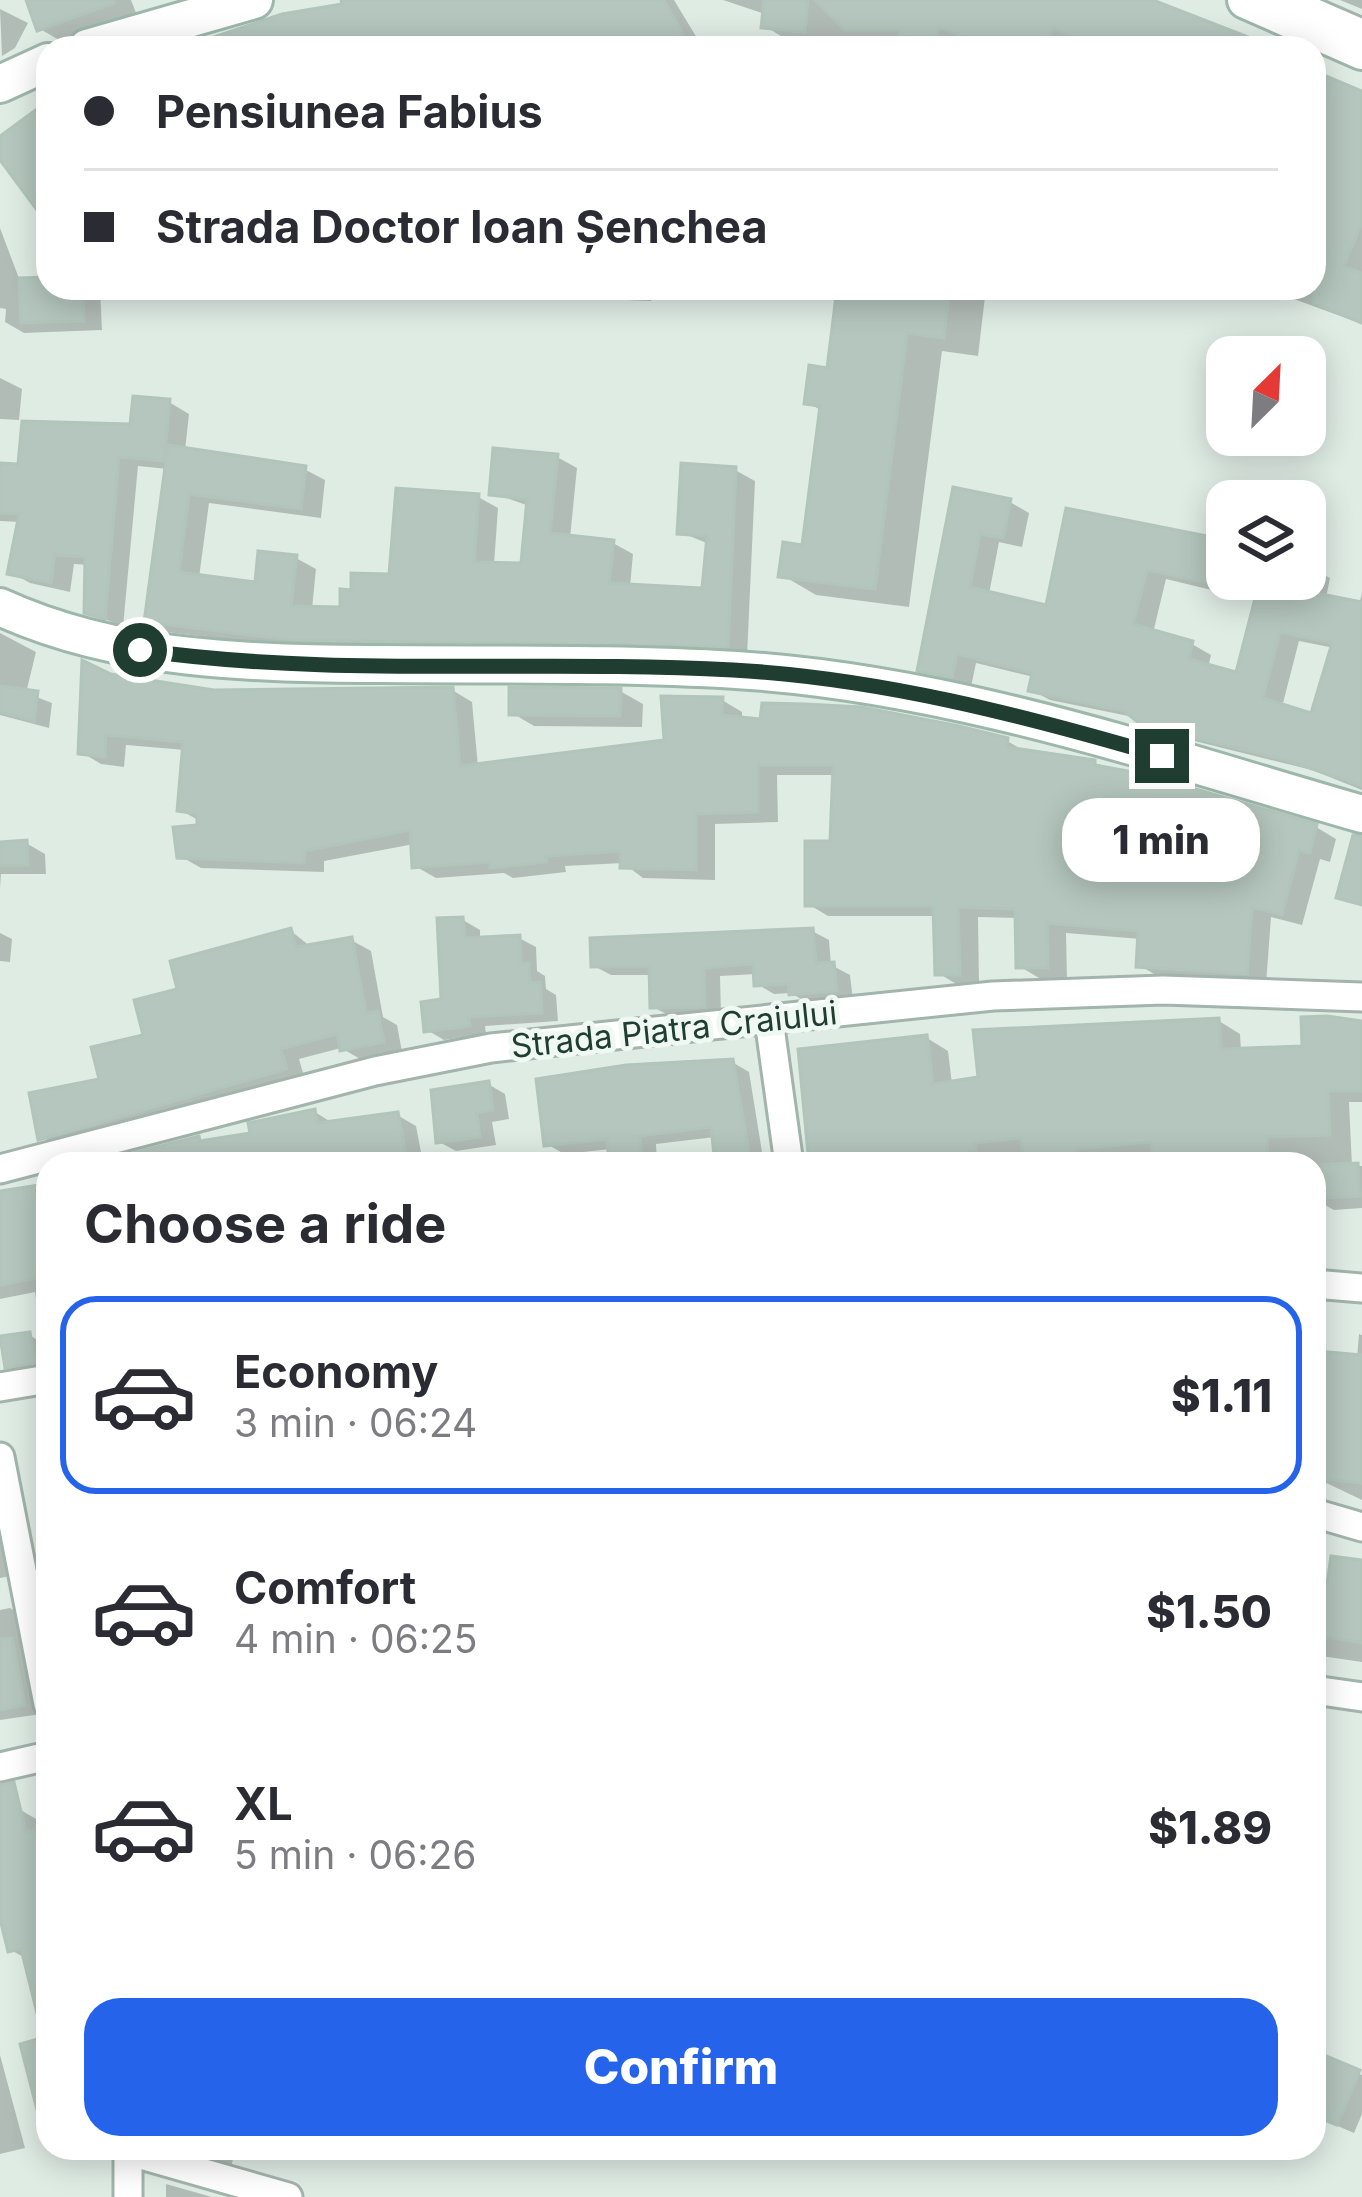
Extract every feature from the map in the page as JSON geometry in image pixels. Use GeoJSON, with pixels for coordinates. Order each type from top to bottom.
{"type":"FeatureCollection","features":[{"type":"Feature","properties":{"kind":"main road"},"geometry":{"type":"LineString","coordinates":[[128,36],[254,0]]}},
{"type":"Feature","properties":{"kind":"main road"},"geometry":{"type":"LineString","coordinates":[[1246,0],[1362,51]]}},
{"type":"Feature","properties":{"kind":"main road"},"geometry":{"type":"LineString","coordinates":[[0,85],[36,68]]}},
{"type":"Feature","properties":{"kind":"main road"},"geometry":{"type":"LineString","coordinates":[[0,607],[97,640],[197,658],[737,670],[874,686],[1082,733],[1362,814]]}},
{"type":"Feature","properties":{"kind":"street"},"geometry":{"type":"LineString","coordinates":[[80,36],[197,0]]}},
{"type":"Feature","properties":{"kind":"street"},"geometry":{"type":"LineString","coordinates":[[1293,0],[1362,30]]}},
{"type":"Feature","properties":{"kind":"street","name":"Strada Piatra Craiului"},"geometry":{"type":"LineString","coordinates":[[62,1152],[376,1071],[491,1048],[993,996],[1163,990],[1362,997]]}},
{"type":"Feature","properties":{"kind":"street"},"geometry":{"type":"LineString","coordinates":[[769,1020],[787,1152]]}},
{"type":"Feature","properties":{"kind":"street","name":"Strada Piatra Craiului"},"geometry":{"type":"LineString","coordinates":[[0,1168],[36,1159]]}},
{"type":"Feature","properties":{"kind":"street"},"geometry":{"type":"LineString","coordinates":[[1326,1285],[1362,1288]]}},
{"type":"Feature","properties":{"kind":"street"},"geometry":{"type":"LineString","coordinates":[[0,1388],[36,1381]]}},
{"type":"Feature","properties":{"kind":"street"},"geometry":{"type":"LineString","coordinates":[[0,1456],[36,1642]]}},
{"type":"Feature","properties":{"kind":"street"},"geometry":{"type":"LineString","coordinates":[[1326,1516],[1362,1527]]}},
{"type":"Feature","properties":{"kind":"street"},"geometry":{"type":"LineString","coordinates":[[1326,1692],[1362,1697]]}},
{"type":"Feature","properties":{"kind":"street"},"geometry":{"type":"LineString","coordinates":[[0,1767],[36,1759]]}},
{"type":"Feature","properties":{"kind":"street"},"geometry":{"type":"LineString","coordinates":[[128,2160],[128,2197]]}},
{"type":"Feature","properties":{"kind":"street"},"geometry":{"type":"LineString","coordinates":[[162,2160],[288,2197]]}},
{"type":"Feature","properties":{"kind":"building"},"geometry":{"type":"Polygon","coordinates":[[[26,0],[114,0],[114,3],[37,31],[26,0]]]}},
{"type":"Feature","properties":{"kind":"building"},"geometry":{"type":"Polygon","coordinates":[[[341,0],[664,0],[684,36],[217,36],[282,14],[342,4],[341,0]]]}},
{"type":"Feature","properties":{"kind":"building"},"geometry":{"type":"Polygon","coordinates":[[[764,0],[808,0],[805,32],[761,28],[764,0]]]}},
{"type":"Feature","properties":{"kind":"building"},"geometry":{"type":"Polygon","coordinates":[[[815,0],[1153,0],[1245,36],[1072,36],[1053,28],[1050,36],[962,36],[940,27],[936,36],[899,36],[901,30],[845,30],[815,0]]]}},
{"type":"Feature","properties":{"kind":"building"},"geometry":{"type":"Polygon","coordinates":[[[1326,76],[1362,91],[1362,222],[1344,266],[1362,273],[1362,323],[1314,303],[1326,300],[1326,76]]]}},
{"type":"Feature","properties":{"kind":"building"},"geometry":{"type":"Polygon","coordinates":[[[36,110],[36,209],[0,160],[0,136],[36,110]]]}},
{"type":"Feature","properties":{"kind":"building"},"geometry":{"type":"Polygon","coordinates":[[[36,277],[36,300],[83,300],[84,321],[21,323],[19,278],[36,277]]]}},
{"type":"Feature","properties":{"kind":"building"},"geometry":{"type":"Polygon","coordinates":[[[836,300],[949,300],[944,338],[907,333],[875,589],[778,577],[783,542],[802,545],[820,406],[804,404],[809,365],[827,368],[836,300]]]}},
{"type":"Feature","properties":{"kind":"building"},"geometry":{"type":"Polygon","coordinates":[[[133,396],[170,399],[164,461],[119,457],[105,619],[84,613],[85,557],[55,555],[51,583],[7,574],[19,514],[0,513],[0,463],[18,464],[22,421],[130,424],[133,396]]]}},
{"type":"Feature","properties":{"kind":"building"},"geometry":{"type":"Polygon","coordinates":[[[168,445],[306,466],[301,509],[189,494],[179,572],[255,582],[258,551],[297,555],[291,606],[340,607],[340,589],[351,590],[351,573],[389,574],[396,488],[479,494],[474,562],[521,563],[527,499],[489,495],[493,448],[558,454],[550,533],[614,540],[609,583],[702,588],[707,536],[677,534],[681,463],[736,467],[728,647],[291,640],[144,622],[168,445]]]}},
{"type":"Feature","properties":{"kind":"building"},"geometry":{"type":"Polygon","coordinates":[[[953,487],[1011,499],[1003,538],[980,534],[970,587],[1046,605],[1066,508],[1206,536],[1206,583],[1147,570],[1133,624],[1193,641],[1189,659],[1236,672],[1255,600],[1326,600],[1326,595],[1362,602],[1362,786],[1289,761],[1140,724],[1124,711],[1028,691],[1032,673],[957,654],[952,678],[917,671],[953,487]],[[1280,632],[1263,698],[1311,713],[1332,643],[1280,632]]]}},
{"type":"Feature","properties":{"kind":"building"},"geometry":{"type":"Polygon","coordinates":[[[82,660],[111,674],[214,690],[453,687],[460,766],[664,740],[661,696],[723,697],[722,715],[760,719],[762,703],[862,707],[1008,738],[1007,747],[1095,760],[1095,765],[1144,774],[1317,824],[1310,853],[1299,850],[1282,915],[1252,907],[1247,974],[1136,967],[1138,931],[1047,923],[1048,968],[1016,968],[1015,909],[958,907],[960,975],[935,975],[933,906],[805,906],[805,841],[830,841],[833,765],[758,765],[758,812],[696,814],[696,870],[620,868],[621,851],[546,856],[547,862],[490,868],[490,862],[412,868],[410,830],[305,851],[304,863],[177,858],[173,827],[197,825],[197,814],[177,811],[183,742],[106,735],[105,757],[78,754],[82,660]]]}},
{"type":"Feature","properties":{"kind":"building"},"geometry":{"type":"Polygon","coordinates":[[[0,686],[38,691],[34,721],[0,712],[0,686]]]}},
{"type":"Feature","properties":{"kind":"building"},"geometry":{"type":"Polygon","coordinates":[[[509,687],[621,688],[620,716],[509,715],[509,687]]]}},
{"type":"Feature","properties":{"kind":"building"},"geometry":{"type":"Polygon","coordinates":[[[1353,835],[1362,836],[1362,905],[1336,898],[1353,835]]]}},
{"type":"Feature","properties":{"kind":"building"},"geometry":{"type":"Polygon","coordinates":[[[27,840],[28,865],[0,865],[0,842],[27,840]]]}},
{"type":"Feature","properties":{"kind":"building"},"geometry":{"type":"Polygon","coordinates":[[[463,917],[465,938],[520,935],[521,964],[529,963],[530,983],[540,982],[542,1013],[469,1017],[470,1026],[424,1032],[421,1002],[441,999],[437,918],[463,917]]]}},
{"type":"Feature","properties":{"kind":"building"},"geometry":{"type":"Polygon","coordinates":[[[291,928],[296,947],[352,937],[366,1013],[378,1011],[384,1042],[340,1051],[337,1034],[281,1049],[287,1069],[38,1140],[29,1093],[99,1079],[91,1047],[143,1035],[134,1000],[177,989],[170,961],[291,928]]]}},
{"type":"Feature","properties":{"kind":"building"},"geometry":{"type":"Polygon","coordinates":[[[813,928],[816,963],[834,962],[837,991],[789,995],[788,984],[754,986],[753,964],[704,968],[705,1007],[650,1008],[649,966],[591,967],[590,938],[813,928]]]}},
{"type":"Feature","properties":{"kind":"building"},"geometry":{"type":"Polygon","coordinates":[[[1301,1017],[1362,1021],[1362,1091],[1328,1091],[1330,1135],[1267,1137],[1267,1152],[1152,1152],[1151,1142],[1077,1152],[1023,1152],[1021,1138],[975,1143],[976,1151],[967,1152],[808,1152],[798,1049],[927,1035],[933,1084],[978,1077],[973,1030],[1219,1018],[1221,1049],[1302,1046],[1301,1017]]]}},
{"type":"Feature","properties":{"kind":"building"},"geometry":{"type":"Polygon","coordinates":[[[733,1059],[749,1152],[714,1152],[711,1127],[640,1136],[641,1152],[608,1152],[607,1139],[544,1146],[536,1079],[626,1065],[733,1059]]]}},
{"type":"Feature","properties":{"kind":"building"},"geometry":{"type":"Polygon","coordinates":[[[489,1081],[493,1110],[477,1113],[480,1137],[436,1143],[431,1090],[489,1081]]]}},
{"type":"Feature","properties":{"kind":"building"},"geometry":{"type":"Polygon","coordinates":[[[315,1109],[317,1123],[398,1112],[406,1152],[137,1152],[199,1136],[200,1141],[250,1133],[248,1123],[315,1109]]]}},
{"type":"Feature","properties":{"kind":"building"},"geometry":{"type":"Polygon","coordinates":[[[1358,1163],[1360,1196],[1326,1198],[1326,1164],[1358,1163]]]}},
{"type":"Feature","properties":{"kind":"building"},"geometry":{"type":"Polygon","coordinates":[[[36,1185],[36,1278],[0,1285],[0,1191],[36,1185]]]}},
{"type":"Feature","properties":{"kind":"building"},"geometry":{"type":"Polygon","coordinates":[[[30,1332],[35,1363],[5,1368],[0,1336],[30,1332]]]}},
{"type":"Feature","properties":{"kind":"building"},"geometry":{"type":"Polygon","coordinates":[[[1326,1352],[1362,1355],[1362,1483],[1326,1479],[1326,1352]]]}},
{"type":"Feature","properties":{"kind":"building"},"geometry":{"type":"Polygon","coordinates":[[[1331,1556],[1362,1560],[1362,1643],[1326,1637],[1331,1556]]]}},
{"type":"Feature","properties":{"kind":"building"},"geometry":{"type":"Polygon","coordinates":[[[12,1638],[25,1705],[0,1710],[0,1639],[12,1638]]]}},
{"type":"Feature","properties":{"kind":"building"},"geometry":{"type":"Polygon","coordinates":[[[14,1782],[26,1832],[36,1829],[36,2009],[21,1949],[8,1952],[0,1919],[0,1785],[14,1782]]]}},
{"type":"Feature","properties":{"kind":"building"},"geometry":{"type":"Polygon","coordinates":[[[36,2039],[36,2106],[20,2044],[36,2039]]]}},
{"type":"Feature","properties":{"kind":"building"},"geometry":{"type":"Polygon","coordinates":[[[1326,2056],[1360,2070],[1337,2125],[1326,2121],[1326,2056]]]}},
{"type":"Feature","properties":{"kind":"route"},"geometry":{"type":"LineString","coordinates":[[140,650],[266,663],[685,668],[809,677],[991,710],[1162,756]]}}]}
